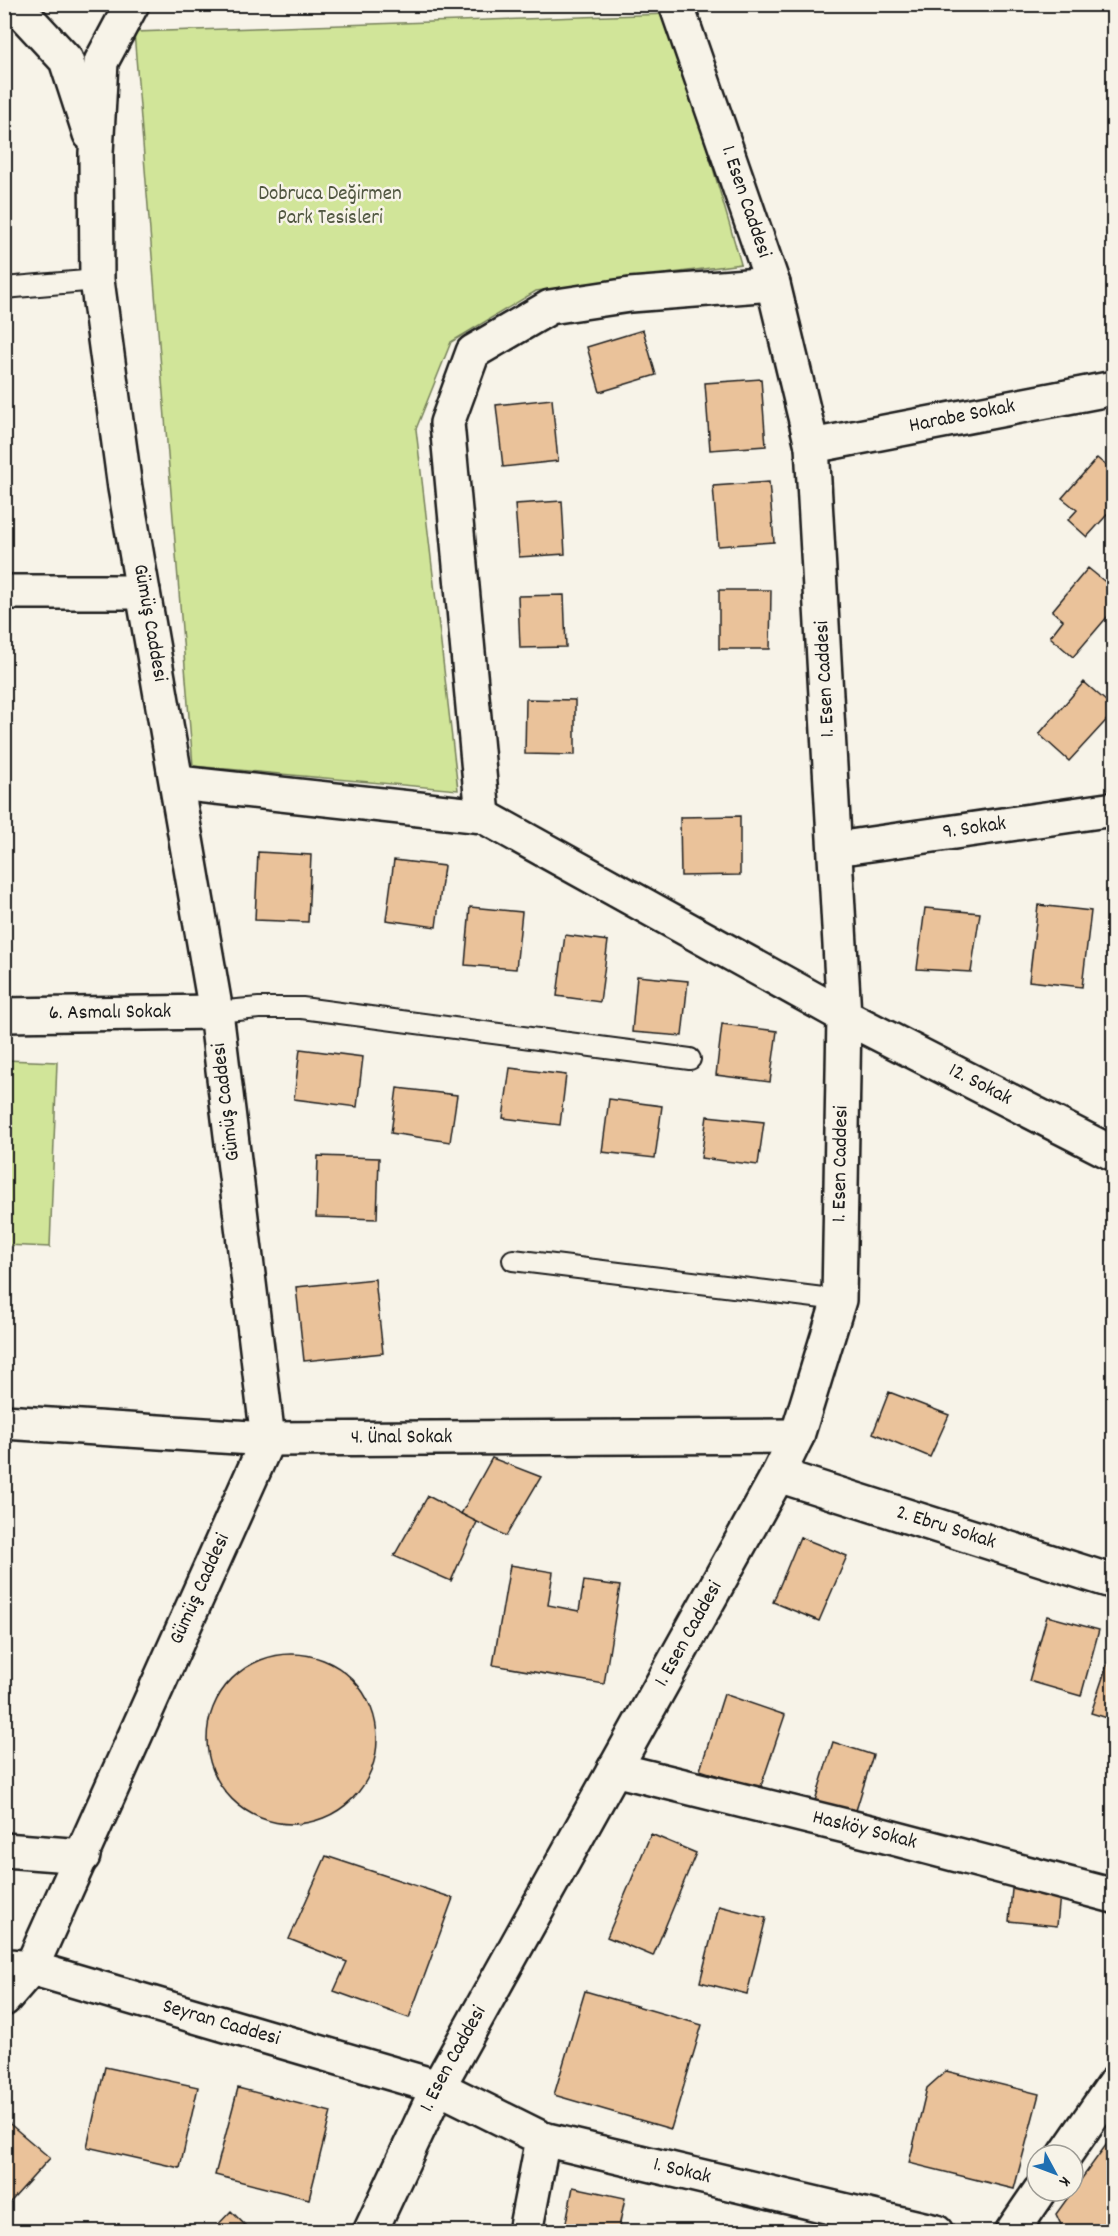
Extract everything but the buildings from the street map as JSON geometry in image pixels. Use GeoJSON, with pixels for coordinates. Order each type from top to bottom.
{"type":"FeatureCollection","features":[{"type":"Feature","properties":{"kind":"street"},"geometry":{"type":"LineString","coordinates":[[14,4],[66,60],[96,153]]}},
{"type":"Feature","properties":{"kind":"street"},"geometry":{"type":"LineString","coordinates":[[96,153],[100,62],[132,4]]}},
{"type":"Feature","properties":{"kind":"street","name":"1. Esen Caddesi"},"geometry":{"type":"LineString","coordinates":[[369,2232],[438,2087],[778,1475],[796,1436],[839,1300],[844,1016],[812,446],[773,285],[676,4]]}},
{"type":"Feature","properties":{"kind":"street","name":"Gümüş Caddesi"},"geometry":{"type":"LineString","coordinates":[[4,1999],[18,1967],[83,1856],[268,1439],[216,1012],[125,488],[97,280],[96,153]]}},
{"type":"Feature","properties":{"kind":"street"},"geometry":{"type":"LineString","coordinates":[[178,783],[483,816],[447,423],[473,352],[550,308],[630,295],[773,285]]}},
{"type":"Feature","properties":{"kind":"street","name":"Harabe Sokak"},"geometry":{"type":"LineString","coordinates":[[812,446],[1113,388]]}},
{"type":"Feature","properties":{"kind":"street"},"geometry":{"type":"LineString","coordinates":[[4,592],[143,592]]}},
{"type":"Feature","properties":{"kind":"street","name":"9. Sokak"},"geometry":{"type":"LineString","coordinates":[[836,849],[1113,809]]}},
{"type":"Feature","properties":{"kind":"street","name":"12. Sokak"},"geometry":{"type":"LineString","coordinates":[[483,816],[844,1016],[1113,1154]]}},
{"type":"Feature","properties":{"kind":"street","name":"6. Asmalı Sokak"},"geometry":{"type":"LineString","coordinates":[[4,1015],[216,1012]]}},
{"type":"Feature","properties":{"kind":"street","name":"4. Ünal Sokak"},"geometry":{"type":"LineString","coordinates":[[4,1422],[268,1439],[796,1436]]}},
{"type":"Feature","properties":{"kind":"street","name":"2. Ebru Sokak"},"geometry":{"type":"LineString","coordinates":[[778,1475],[1113,1582]]}},
{"type":"Feature","properties":{"kind":"street","name":"Hasköy Sokak"},"geometry":{"type":"LineString","coordinates":[[614,1769],[874,1833],[1113,1896]]}},
{"type":"Feature","properties":{"kind":"street"},"geometry":{"type":"LineString","coordinates":[[4,1850],[83,1856]]}},
{"type":"Feature","properties":{"kind":"street","name":"Seyran Caddesi"},"geometry":{"type":"LineString","coordinates":[[18,1967],[438,2087]]}},
{"type":"Feature","properties":{"kind":"street"},"geometry":{"type":"LineString","coordinates":[[1073,2143],[1113,2084]]}},
{"type":"Feature","properties":{"kind":"street","name":"1. Sokak"},"geometry":{"type":"LineString","coordinates":[[438,2087],[543,2139],[936,2232]]}},
{"type":"Feature","properties":{"kind":"street"},"geometry":{"type":"LineString","coordinates":[[525,2232],[543,2139]]}},
{"type":"Feature","properties":{"kind":"street"},"geometry":{"type":"LineString","coordinates":[[1012,2232],[1032,2203]]}},
{"type":"Feature","properties":{"kind":"lane"},"geometry":{"type":"LineString","coordinates":[[4,288],[97,280]]}},
{"type":"Feature","properties":{"kind":"lane"},"geometry":{"type":"LineString","coordinates":[[216,1012],[259,1008],[324,1010],[690,1059]]}},
{"type":"Feature","properties":{"kind":"lane"},"geometry":{"type":"LineString","coordinates":[[513,1260],[839,1300]]}},
{"type":"Feature","properties":{"kind":"green space","name":"Dobruca Değirmen Park Tesisleri"},"geometry":{"type":"Polygon","coordinates":[[[668,14],[741,264],[536,291],[451,342],[416,429],[458,790],[193,766],[134,32],[668,14]]]}},
{"type":"Feature","properties":{"kind":"green space"},"geometry":{"type":"Polygon","coordinates":[[[5,1060],[57,1062],[50,1247],[5,1245],[5,1060]]]}}]}
